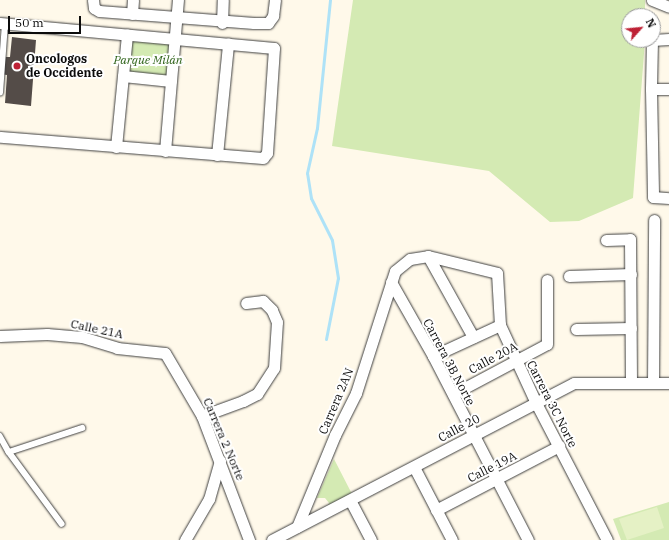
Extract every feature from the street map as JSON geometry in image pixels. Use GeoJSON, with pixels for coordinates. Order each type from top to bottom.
{"type":"FeatureCollection","features":[{"type":"Feature","properties":{"kind":"street"},"geometry":{"type":"LineString","coordinates":[[93,0],[94,8],[99,12],[222,23],[268,23],[273,16],[275,0]]}},
{"type":"Feature","properties":{"kind":"street"},"geometry":{"type":"LineString","coordinates":[[132,14],[133,0]]}},
{"type":"Feature","properties":{"kind":"street"},"geometry":{"type":"LineString","coordinates":[[165,151],[178,0]]}},
{"type":"Feature","properties":{"kind":"street"},"geometry":{"type":"LineString","coordinates":[[222,23],[223,0]]}},
{"type":"Feature","properties":{"kind":"street"},"geometry":{"type":"LineString","coordinates":[[652,0],[669,7]]}},
{"type":"Feature","properties":{"kind":"street"},"geometry":{"type":"LineString","coordinates":[[0,137],[263,158],[267,153],[274,48],[2,23]]}},
{"type":"Feature","properties":{"kind":"street"},"geometry":{"type":"LineString","coordinates":[[116,147],[127,34]]}},
{"type":"Feature","properties":{"kind":"street"},"geometry":{"type":"LineString","coordinates":[[669,39],[652,40],[651,89],[653,197],[669,198]]}},
{"type":"Feature","properties":{"kind":"street"},"geometry":{"type":"LineString","coordinates":[[217,155],[228,44]]}},
{"type":"Feature","properties":{"kind":"street"},"geometry":{"type":"LineString","coordinates":[[123,76],[171,81]]}},
{"type":"Feature","properties":{"kind":"street"},"geometry":{"type":"LineString","coordinates":[[651,89],[669,89]]}},
{"type":"Feature","properties":{"kind":"street"},"geometry":{"type":"LineString","coordinates":[[653,383],[654,220]]}},
{"type":"Feature","properties":{"kind":"street"},"geometry":{"type":"LineString","coordinates":[[606,240],[630,239],[631,383]]}},
{"type":"Feature","properties":{"kind":"street"},"geometry":{"type":"LineString","coordinates":[[428,256],[472,337]]}},
{"type":"Feature","properties":{"kind":"street","name":"Carrera 3C Norte"},"geometry":{"type":"LineString","coordinates":[[428,256],[497,273],[500,325],[536,403],[560,446],[607,540]]}},
{"type":"Feature","properties":{"kind":"street","name":"Carrera 2AN"},"geometry":{"type":"LineString","coordinates":[[293,533],[335,435],[356,393],[395,271],[410,259],[428,256]]}},
{"type":"Feature","properties":{"kind":"street"},"geometry":{"type":"LineString","coordinates":[[569,276],[631,274]]}},
{"type":"Feature","properties":{"kind":"street","name":"Calle 20A"},"geometry":{"type":"LineString","coordinates":[[453,394],[547,344],[547,280]]}},
{"type":"Feature","properties":{"kind":"street","name":"Carrera 3B Norte"},"geometry":{"type":"LineString","coordinates":[[391,282],[433,356],[528,540]]}},
{"type":"Feature","properties":{"kind":"street"},"geometry":{"type":"LineString","coordinates":[[202,416],[243,402],[257,394],[274,368],[277,322],[272,310],[263,301],[246,303]]}},
{"type":"Feature","properties":{"kind":"street"},"geometry":{"type":"LineString","coordinates":[[433,356],[500,325]]}},
{"type":"Feature","properties":{"kind":"street"},"geometry":{"type":"LineString","coordinates":[[576,329],[631,328]]}},
{"type":"Feature","properties":{"kind":"street","name":"Calle 21A"},"geometry":{"type":"LineString","coordinates":[[0,336],[47,334],[82,337],[118,348],[166,354]]}},
{"type":"Feature","properties":{"kind":"street","name":"Carrera 2 Norte"},"geometry":{"type":"LineString","coordinates":[[166,354],[202,416],[220,459],[250,540]]}},
{"type":"Feature","properties":{"kind":"street","name":"Calle 20"},"geometry":{"type":"LineString","coordinates":[[272,540],[293,533],[350,500],[574,383],[669,383]]}},
{"type":"Feature","properties":{"kind":"street","name":"Calle 19A"},"geometry":{"type":"LineString","coordinates":[[436,510],[497,480],[560,446]]}},
{"type":"Feature","properties":{"kind":"street"},"geometry":{"type":"LineString","coordinates":[[185,540],[198,523],[209,499],[220,459]]}},
{"type":"Feature","properties":{"kind":"street"},"geometry":{"type":"LineString","coordinates":[[414,467],[452,540]]}},
{"type":"Feature","properties":{"kind":"street"},"geometry":{"type":"LineString","coordinates":[[350,500],[371,540]]}},
{"type":"Feature","properties":{"kind":"lane"},"geometry":{"type":"LineString","coordinates":[[0,93],[2,23]]}},
{"type":"Feature","properties":{"kind":"lane"},"geometry":{"type":"LineString","coordinates":[[9,452],[82,428]]}},
{"type":"Feature","properties":{"kind":"lane"},"geometry":{"type":"LineString","coordinates":[[0,436],[9,452],[62,524]]}},
{"type":"Feature","properties":{"kind":"green space"},"geometry":{"type":"Polygon","coordinates":[[[353,0],[645,0],[645,8],[621,8],[621,48],[644,48],[633,198],[579,221],[550,222],[489,171],[332,146],[353,0]]]}},
{"type":"Feature","properties":{"kind":"green space","name":"Parque Milán"},"geometry":{"type":"Polygon","coordinates":[[[130,39],[171,44],[168,81],[126,76],[130,39]]]}},
{"type":"Feature","properties":{"kind":"green space"},"geometry":{"type":"Polygon","coordinates":[[[334,459],[352,494],[327,508],[329,503],[325,498],[317,498],[334,459]]]}},
{"type":"Feature","properties":{"kind":"green space"},"geometry":{"type":"Polygon","coordinates":[[[669,502],[669,540],[621,540],[613,519],[669,502]]]}},
{"type":"Feature","properties":{"kind":"green space"},"geometry":{"type":"Polygon","coordinates":[[[657,507],[664,528],[627,540],[619,519],[657,507]]]}},
{"type":"Feature","properties":{"kind":"building","name":"Oncologos de Occidente"},"geometry":{"type":"Polygon","coordinates":[[[12,37],[36,40],[31,106],[5,103],[7,75],[0,74],[0,57],[10,57],[12,37]]]}},
{"type":"Feature","properties":{"kind":"waterway"},"geometry":{"type":"LineString","coordinates":[[326,339],[338,278],[332,240],[311,198],[307,173],[317,128],[330,0]]}},
{"type":"Feature","properties":{"kind":"place","name":"Oncologos de Occidente"},"geometry":{"type":"Point","coordinates":[17,66]}}]}
